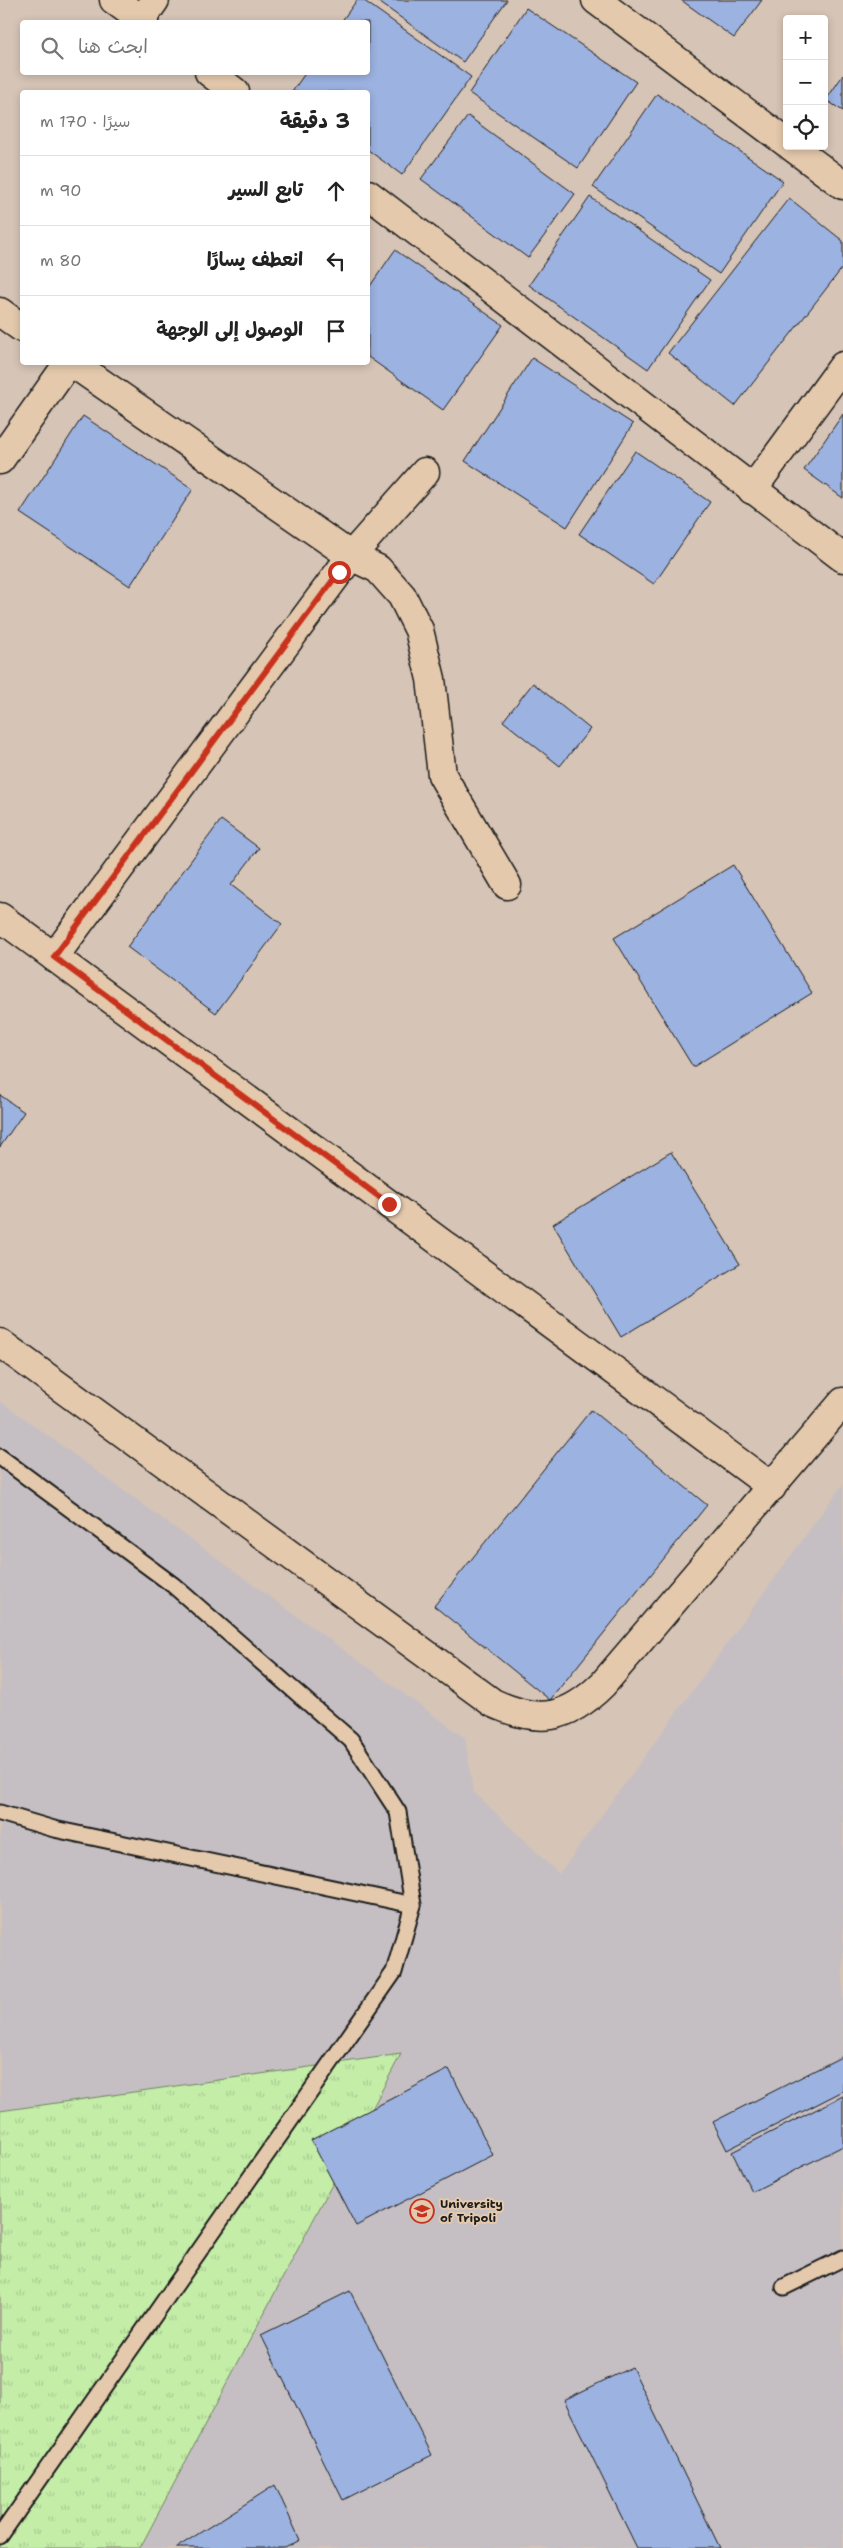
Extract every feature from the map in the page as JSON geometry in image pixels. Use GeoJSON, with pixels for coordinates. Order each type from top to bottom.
{"type":"FeatureCollection","features":[{"type":"Feature","properties":{"kind":"street"},"geometry":{"type":"LineString","coordinates":[[114,0],[147,14]]}},
{"type":"Feature","properties":{"kind":"street"},"geometry":{"type":"LineString","coordinates":[[602,2],[783,140]]}},
{"type":"Feature","properties":{"kind":"street"},"geometry":{"type":"LineString","coordinates":[[213,75],[232,90]]}},
{"type":"Feature","properties":{"kind":"street"},"geometry":{"type":"LineString","coordinates":[[796,150],[843,186]]}},
{"type":"Feature","properties":{"kind":"street"},"geometry":{"type":"LineString","coordinates":[[370,196],[843,558]]}},
{"type":"Feature","properties":{"kind":"street"},"geometry":{"type":"LineString","coordinates":[[0,312],[20,327]]}},
{"type":"Feature","properties":{"kind":"street"},"geometry":{"type":"LineString","coordinates":[[0,460],[68,365]]}},
{"type":"Feature","properties":{"kind":"street"},"geometry":{"type":"LineString","coordinates":[[74,365],[351,556],[378,569],[402,596],[419,630],[431,679],[442,775],[507,885]]}},
{"type":"Feature","properties":{"kind":"street"},"geometry":{"type":"LineString","coordinates":[[752,490],[843,366]]}},
{"type":"Feature","properties":{"kind":"street"},"geometry":{"type":"LineString","coordinates":[[54,957],[351,556],[425,472]]}},
{"type":"Feature","properties":{"kind":"street"},"geometry":{"type":"LineString","coordinates":[[0,918],[772,1487]]}},
{"type":"Feature","properties":{"kind":"street"},"geometry":{"type":"LineString","coordinates":[[0,1343],[494,1703],[516,1713],[540,1717],[564,1713],[586,1702],[843,1402]]}},
{"type":"Feature","properties":{"kind":"lane"},"geometry":{"type":"LineString","coordinates":[[0,1457],[173,1585],[350,1740],[398,1812],[413,1905],[394,1972],[0,2536]]}},
{"type":"Feature","properties":{"kind":"lane"},"geometry":{"type":"LineString","coordinates":[[0,1813],[54,1829],[413,1905]]}},
{"type":"Feature","properties":{"kind":"lane"},"geometry":{"type":"LineString","coordinates":[[784,2287],[843,2258]]}},
{"type":"Feature","properties":{"kind":"shaded area","name":"University of Tripoli"},"geometry":{"type":"Polygon","coordinates":[[[0,1401],[465,1738],[473,1791],[559,1874],[843,1484],[843,2548],[0,2548],[0,1401]]]}},
{"type":"Feature","properties":{"kind":"green space"},"geometry":{"type":"Polygon","coordinates":[[[401,2054],[140,2548],[0,2548],[0,2111],[401,2054]]]}},
{"type":"Feature","properties":{"kind":"building"},"geometry":{"type":"Polygon","coordinates":[[[357,0],[363,0],[471,77],[402,175],[370,151],[370,90],[293,90],[304,75],[370,75],[370,20],[342,20],[357,0]]]}},
{"type":"Feature","properties":{"kind":"building"},"geometry":{"type":"Polygon","coordinates":[[[376,0],[507,0],[463,62],[376,0]]]}},
{"type":"Feature","properties":{"kind":"building"},"geometry":{"type":"Polygon","coordinates":[[[681,0],[762,0],[734,38],[681,0]]]}},
{"type":"Feature","properties":{"kind":"building"},"geometry":{"type":"Polygon","coordinates":[[[526,8],[636,82],[578,168],[469,93],[526,8]]]}},
{"type":"Feature","properties":{"kind":"building"},"geometry":{"type":"Polygon","coordinates":[[[843,75],[843,111],[828,101],[828,97],[843,75]]]}},
{"type":"Feature","properties":{"kind":"building"},"geometry":{"type":"Polygon","coordinates":[[[657,94],[783,181],[719,274],[593,187],[657,94]]]}},
{"type":"Feature","properties":{"kind":"building"},"geometry":{"type":"Polygon","coordinates":[[[468,116],[575,194],[528,258],[421,179],[468,116]]]}},
{"type":"Feature","properties":{"kind":"building"},"geometry":{"type":"Polygon","coordinates":[[[590,197],[710,280],[648,369],[529,285],[590,197]]]}},
{"type":"Feature","properties":{"kind":"building"},"geometry":{"type":"Polygon","coordinates":[[[789,198],[843,241],[843,267],[735,406],[668,353],[789,198]]]}},
{"type":"Feature","properties":{"kind":"building"},"geometry":{"type":"Polygon","coordinates":[[[395,250],[503,325],[443,410],[370,358],[370,286],[395,250]]]}},
{"type":"Feature","properties":{"kind":"building"},"geometry":{"type":"Polygon","coordinates":[[[532,358],[633,424],[567,527],[465,461],[532,358]]]}},
{"type":"Feature","properties":{"kind":"building"},"geometry":{"type":"Polygon","coordinates":[[[843,414],[843,498],[804,470],[843,414]]]}},
{"type":"Feature","properties":{"kind":"building"},"geometry":{"type":"Polygon","coordinates":[[[83,416],[193,489],[130,586],[20,513],[83,416]]]}},
{"type":"Feature","properties":{"kind":"building"},"geometry":{"type":"Polygon","coordinates":[[[635,451],[710,502],[654,584],[579,534],[635,451]]]}},
{"type":"Feature","properties":{"kind":"building"},"geometry":{"type":"Polygon","coordinates":[[[533,683],[590,729],[560,766],[503,721],[533,683]]]}},
{"type":"Feature","properties":{"kind":"building"},"geometry":{"type":"Polygon","coordinates":[[[221,820],[259,848],[231,885],[282,924],[216,1013],[127,947],[221,820]]]}},
{"type":"Feature","properties":{"kind":"building"},"geometry":{"type":"Polygon","coordinates":[[[733,865],[812,993],[693,1067],[614,938],[733,865]]]}},
{"type":"Feature","properties":{"kind":"building"},"geometry":{"type":"Polygon","coordinates":[[[0,1095],[24,1112],[0,1147],[0,1095]]]}},
{"type":"Feature","properties":{"kind":"building"},"geometry":{"type":"Polygon","coordinates":[[[671,1152],[740,1264],[621,1337],[553,1224],[671,1152]]]}},
{"type":"Feature","properties":{"kind":"building"},"geometry":{"type":"Polygon","coordinates":[[[591,1410],[707,1505],[550,1700],[434,1606],[591,1410]]]}},
{"type":"Feature","properties":{"kind":"building"},"geometry":{"type":"Polygon","coordinates":[[[843,2056],[843,2091],[727,2150],[713,2122],[843,2056]]]}},
{"type":"Feature","properties":{"kind":"building"},"geometry":{"type":"Polygon","coordinates":[[[449,2069],[493,2155],[356,2226],[311,2140],[449,2069]]]}},
{"type":"Feature","properties":{"kind":"building"},"geometry":{"type":"Polygon","coordinates":[[[843,2096],[843,2146],[752,2192],[732,2152],[843,2096]]]}},
{"type":"Feature","properties":{"kind":"building"},"geometry":{"type":"Polygon","coordinates":[[[350,2291],[432,2455],[343,2500],[261,2335],[350,2291]]]}},
{"type":"Feature","properties":{"kind":"building"},"geometry":{"type":"Polygon","coordinates":[[[632,2367],[720,2548],[637,2548],[564,2400],[632,2367]]]}},
{"type":"Feature","properties":{"kind":"building"},"geometry":{"type":"Polygon","coordinates":[[[275,2485],[300,2540],[285,2548],[176,2548],[275,2485]]]}},
{"type":"Feature","properties":{"kind":"place","name":"University of Tripoli"},"geometry":{"type":"Point","coordinates":[422,2211]}},
{"type":"Feature","properties":{"kind":"route"},"geometry":{"type":"LineString","coordinates":[[339,572],[54,957],[389,1204]]}}]}
